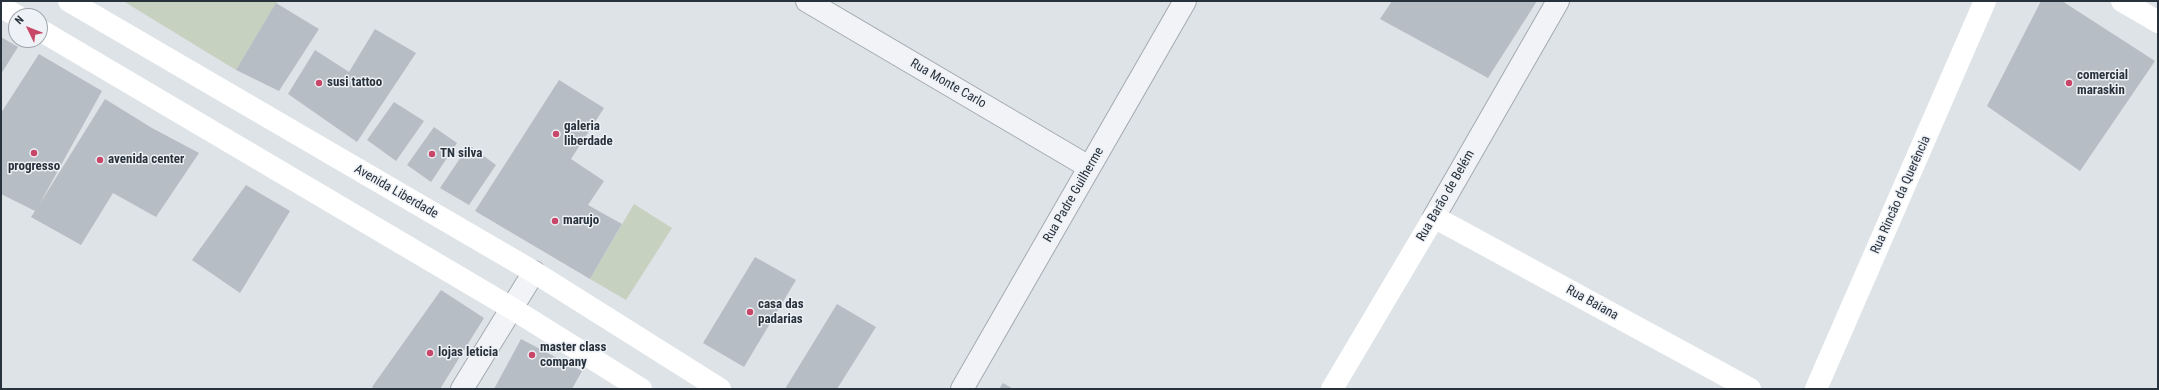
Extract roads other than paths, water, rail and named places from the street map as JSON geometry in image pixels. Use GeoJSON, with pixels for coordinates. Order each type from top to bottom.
{"type":"FeatureCollection","features":[{"type":"Feature","properties":{"kind":"main road","name":"Avenida Liberdade"},"geometry":{"type":"LineString","coordinates":[[69,1],[534,272],[720,389]]}},
{"type":"Feature","properties":{"kind":"main road","name":"Rua Rincão da Querência"},"geometry":{"type":"LineString","coordinates":[[1816,389],[1984,1]]}},
{"type":"Feature","properties":{"kind":"main road"},"geometry":{"type":"LineString","coordinates":[[2122,1],[2158,22]]}},
{"type":"Feature","properties":{"kind":"main road"},"geometry":{"type":"LineString","coordinates":[[48,35],[513,309],[641,389]]}},
{"type":"Feature","properties":{"kind":"main road","name":"Rua Barão de Belém"},"geometry":{"type":"LineString","coordinates":[[1332,389],[1434,217]]}},
{"type":"Feature","properties":{"kind":"main road","name":"Rua Baiana"},"geometry":{"type":"LineString","coordinates":[[1434,217],[1750,389]]}},
{"type":"Feature","properties":{"kind":"street","name":"Rua Monte Carlo"},"geometry":{"type":"LineString","coordinates":[[807,1],[1089,167]]}},
{"type":"Feature","properties":{"kind":"street","name":"Rua Padre Guilherme"},"geometry":{"type":"LineString","coordinates":[[962,389],[1185,1]]}},
{"type":"Feature","properties":{"kind":"street","name":"Rua Barão de Belém"},"geometry":{"type":"LineString","coordinates":[[1434,217],[1558,1]]}},
{"type":"Feature","properties":{"kind":"street"},"geometry":{"type":"LineString","coordinates":[[462,389],[513,309],[534,272]]}},
{"type":"Feature","properties":{"kind":"place","name":"susi tattoo"},"geometry":{"type":"Point","coordinates":[319,83]}},
{"type":"Feature","properties":{"kind":"place","name":"comercial maraskin"},"geometry":{"type":"Point","coordinates":[2069,83]}},
{"type":"Feature","properties":{"kind":"place","name":"galeria liberdade"},"geometry":{"type":"Point","coordinates":[556,134]}},
{"type":"Feature","properties":{"kind":"place","name":"progresso"},"geometry":{"type":"Point","coordinates":[34,153]}},
{"type":"Feature","properties":{"kind":"place","name":"TN silva"},"geometry":{"type":"Point","coordinates":[432,154]}},
{"type":"Feature","properties":{"kind":"place","name":"avenida center"},"geometry":{"type":"Point","coordinates":[100,160]}},
{"type":"Feature","properties":{"kind":"place","name":"marujo"},"geometry":{"type":"Point","coordinates":[555,221]}},
{"type":"Feature","properties":{"kind":"place","name":"casa das padarias"},"geometry":{"type":"Point","coordinates":[750,312]}},
{"type":"Feature","properties":{"kind":"place","name":"lojas leticia"},"geometry":{"type":"Point","coordinates":[430,353]}},
{"type":"Feature","properties":{"kind":"place","name":"master class company"},"geometry":{"type":"Point","coordinates":[532,355]}}]}
